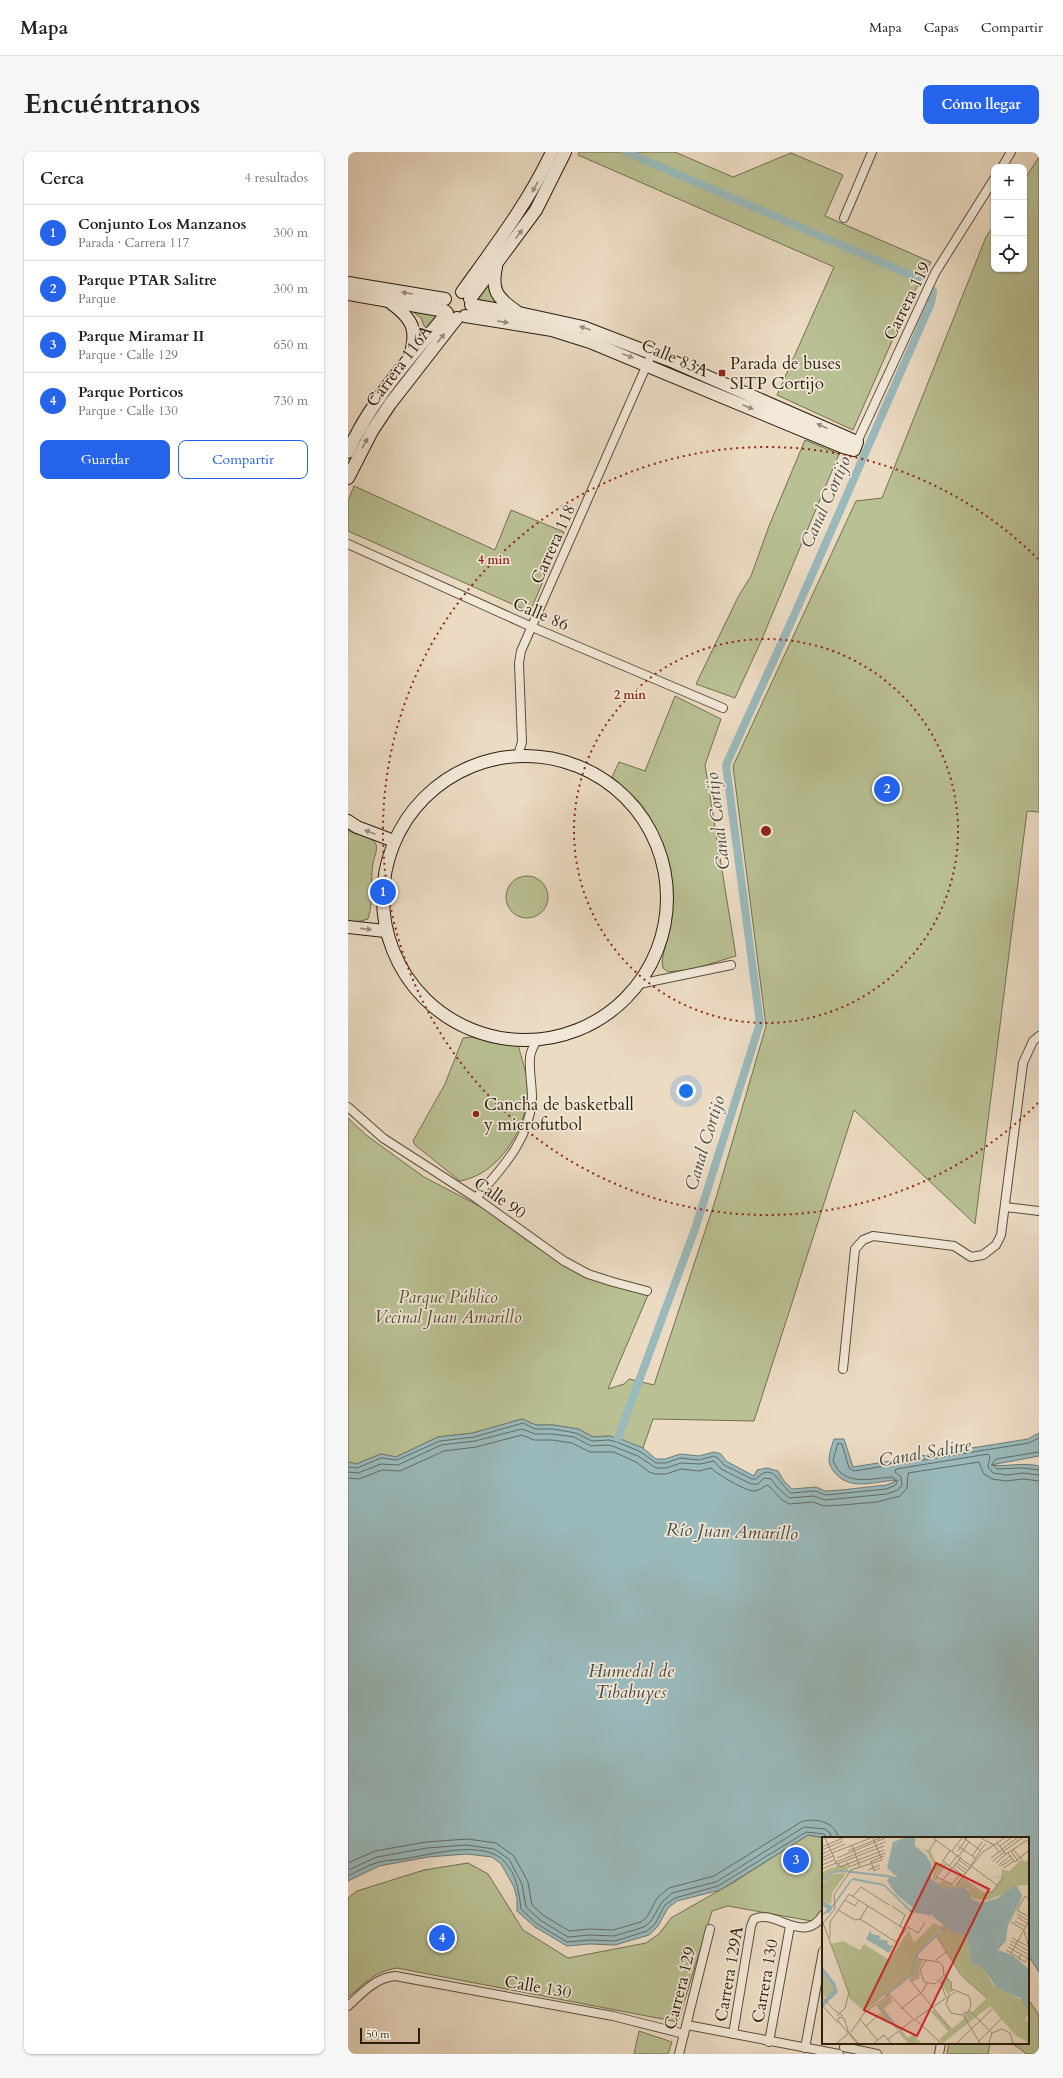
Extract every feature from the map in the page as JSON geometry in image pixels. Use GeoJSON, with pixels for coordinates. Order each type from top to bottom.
{"type":"FeatureCollection","features":[{"type":"Feature","properties":{"kind":"street"},"geometry":{"type":"LineString","coordinates":[[468,299],[531,194],[552,152]]}},
{"type":"Feature","properties":{"kind":"street"},"geometry":{"type":"LineString","coordinates":[[468,299],[455,291],[449,294],[452,312],[468,299],[496,266],[536,210],[565,152]]}},
{"type":"Feature","properties":{"kind":"street"},"geometry":{"type":"LineString","coordinates":[[844,218],[872,152]]}},
{"type":"Feature","properties":{"kind":"street"},"geometry":{"type":"LineString","coordinates":[[1004,164],[1011,152]]}},
{"type":"Feature","properties":{"kind":"street","name":"Carrera 119"},"geometry":{"type":"LineString","coordinates":[[857,442],[934,274],[991,184]]}},
{"type":"Feature","properties":{"kind":"street"},"geometry":{"type":"LineString","coordinates":[[496,266],[494,280],[498,295],[503,302],[518,313]]}},
{"type":"Feature","properties":{"kind":"street","name":"Calle 83A"},"geometry":{"type":"LineString","coordinates":[[348,283],[452,312]]}},
{"type":"Feature","properties":{"kind":"street","name":"Calle 83A"},"geometry":{"type":"LineString","coordinates":[[348,294],[552,330],[649,358]]}},
{"type":"Feature","properties":{"kind":"street","name":"Calle 83A"},"geometry":{"type":"LineString","coordinates":[[468,299],[518,313],[583,327],[649,358],[857,442]]}},
{"type":"Feature","properties":{"kind":"street"},"geometry":{"type":"LineString","coordinates":[[388,301],[407,316],[415,335],[407,363]]}},
{"type":"Feature","properties":{"kind":"street","name":"Carrera 116A"},"geometry":{"type":"LineString","coordinates":[[348,452],[366,419],[407,363],[452,312]]}},
{"type":"Feature","properties":{"kind":"street","name":"Carrera 116A"},"geometry":{"type":"LineString","coordinates":[[348,478],[372,431],[452,312]]}},
{"type":"Feature","properties":{"kind":"street","name":"Carrera 118"},"geometry":{"type":"LineString","coordinates":[[518,755],[522,742],[519,663],[521,651],[649,358]]}},
{"type":"Feature","properties":{"kind":"street","name":"Calle 86"},"geometry":{"type":"LineString","coordinates":[[348,544],[532,627],[724,708]]}},
{"type":"Feature","properties":{"kind":"street"},"geometry":{"type":"LineString","coordinates":[[518,755],[549,757],[580,766],[608,782],[632,804],[650,830],[662,860],[667,888],[666,916],[659,946],[652,963],[639,984],[618,1006],[593,1023],[566,1035],[536,1041],[502,1040],[469,1031],[440,1014],[408,982],[396,963],[384,931],[382,907],[383,884],[394,841],[410,814],[426,797],[457,773],[486,761],[518,755]]}},
{"type":"Feature","properties":{"kind":"street"},"geometry":{"type":"LineString","coordinates":[[348,821],[357,827],[394,841]]}},
{"type":"Feature","properties":{"kind":"street"},"geometry":{"type":"LineString","coordinates":[[348,927],[384,931]]}},
{"type":"Feature","properties":{"kind":"street"},"geometry":{"type":"LineString","coordinates":[[639,984],[732,964]]}},
{"type":"Feature","properties":{"kind":"street"},"geometry":{"type":"LineString","coordinates":[[843,1369],[855,1249],[863,1240],[873,1236],[954,1246],[967,1256],[976,1257],[983,1255],[996,1244],[1001,1235],[1023,1063],[1033,1041],[1039,1036]]}},
{"type":"Feature","properties":{"kind":"street"},"geometry":{"type":"LineString","coordinates":[[476,1198],[510,1158],[521,1140],[527,1125],[532,1099],[529,1057],[536,1041]]}},
{"type":"Feature","properties":{"kind":"street","name":"Calle 90"},"geometry":{"type":"LineString","coordinates":[[348,1106],[383,1138],[476,1198],[564,1261],[588,1274],[647,1291]]}},
{"type":"Feature","properties":{"kind":"street"},"geometry":{"type":"LineString","coordinates":[[1005,1207],[1039,1211]]}},
{"type":"Feature","properties":{"kind":"street"},"geometry":{"type":"LineString","coordinates":[[790,1926],[806,1927],[814,1925],[822,1916]]}},
{"type":"Feature","properties":{"kind":"street","name":"Carrera 129A"},"geometry":{"type":"LineString","coordinates":[[733,2034],[754,1919],[762,1917],[769,1918],[790,1926]]}},
{"type":"Feature","properties":{"kind":"street","name":"Carrera 130"},"geometry":{"type":"LineString","coordinates":[[769,2042],[790,1926]]}},
{"type":"Feature","properties":{"kind":"street","name":"Carrera 129"},"geometry":{"type":"LineString","coordinates":[[679,2054],[710,1929]]}},
{"type":"Feature","properties":{"kind":"street"},"geometry":{"type":"LineString","coordinates":[[805,2048],[822,1956]]}},
{"type":"Feature","properties":{"kind":"street","name":"Calle 130"},"geometry":{"type":"LineString","coordinates":[[348,2006],[376,1981],[386,1977],[395,1976],[613,2016],[684,2034]]}},
{"type":"Feature","properties":{"kind":"street"},"geometry":{"type":"LineString","coordinates":[[687,2025],[805,2048],[877,2054]]}},
{"type":"Feature","properties":{"kind":"street"},"geometry":{"type":"LineString","coordinates":[[939,2054],[941,2044]]}},
{"type":"Feature","properties":{"kind":"green space"},"geometry":{"type":"Polygon","coordinates":[[[579,152],[675,152],[733,177],[791,153],[843,175],[825,216],[931,262],[910,300],[853,430],[777,395],[834,267],[578,155],[579,152]]]}},
{"type":"Feature","properties":{"kind":"green space","name":"Parque Público Vecinal Juan Amarillo"},"geometry":{"type":"Polygon","coordinates":[[[1039,157],[1039,812],[1027,811],[975,1224],[854,1110],[754,1421],[653,1419],[643,1448],[609,1436],[593,1437],[578,1429],[553,1425],[536,1425],[522,1419],[473,1433],[438,1437],[396,1457],[381,1454],[356,1464],[348,1462],[348,1118],[366,1135],[424,1177],[485,1209],[534,1245],[564,1264],[608,1284],[648,1295],[608,1389],[624,1384],[629,1379],[654,1385],[716,1198],[766,1026],[733,766],[856,501],[882,498],[986,237],[991,230],[991,272],[1027,272],[1027,175],[1039,157]]]}},
{"type":"Feature","properties":{"kind":"green space"},"geometry":{"type":"Polygon","coordinates":[[[489,283],[500,306],[478,299],[489,283]]]}},
{"type":"Feature","properties":{"kind":"green space"},"geometry":{"type":"Polygon","coordinates":[[[411,310],[439,316],[427,333],[421,318],[411,310]]]}},
{"type":"Feature","properties":{"kind":"green space"},"geometry":{"type":"Polygon","coordinates":[[[805,440],[839,454],[762,639],[735,698],[696,684],[738,597],[751,576],[769,526],[805,440]]]}},
{"type":"Feature","properties":{"kind":"green space"},"geometry":{"type":"Polygon","coordinates":[[[354,486],[495,550],[511,510],[564,532],[530,612],[348,531],[348,501],[354,486]]]}},
{"type":"Feature","properties":{"kind":"green space"},"geometry":{"type":"Polygon","coordinates":[[[675,696],[721,719],[705,765],[736,956],[693,969],[668,972],[663,968],[662,961],[670,927],[672,900],[666,856],[655,827],[648,814],[639,802],[612,777],[619,762],[645,771],[675,696]]]}},
{"type":"Feature","properties":{"kind":"green space"},"geometry":{"type":"Polygon","coordinates":[[[348,830],[367,837],[376,844],[372,870],[370,912],[368,919],[357,922],[348,921],[348,830]]]}},
{"type":"Feature","properties":{"kind":"green space"},"geometry":{"type":"Polygon","coordinates":[[[527,876],[542,882],[548,897],[542,912],[527,918],[512,912],[506,897],[512,882],[527,876]]]}},
{"type":"Feature","properties":{"kind":"green space"},"geometry":{"type":"Polygon","coordinates":[[[471,1037],[494,1042],[518,1044],[526,1072],[528,1089],[523,1119],[509,1147],[499,1159],[487,1169],[474,1177],[460,1181],[415,1145],[413,1141],[445,1084],[463,1038],[471,1037]]]}},
{"type":"Feature","properties":{"kind":"green space"},"geometry":{"type":"Polygon","coordinates":[[[808,1835],[822,1837],[822,1912],[817,1922],[728,1906],[712,1911],[678,2022],[397,1968],[376,1975],[365,1982],[348,1997],[348,1898],[357,1891],[424,1870],[468,1863],[488,1874],[523,1930],[568,1958],[646,1943],[659,1934],[671,1918],[734,1882],[808,1835]]]}},
{"type":"Feature","properties":{"kind":"green space"},"geometry":{"type":"Polygon","coordinates":[[[1029,2000],[1039,2015],[1039,2054],[1027,2054],[1013,2044],[1029,2044],[1029,2000]]]}},
{"type":"Feature","properties":{"kind":"green space"},"geometry":{"type":"Polygon","coordinates":[[[639,2031],[672,2042],[668,2054],[634,2054],[639,2031]]]}},
{"type":"Feature","properties":{"kind":"green space"},"geometry":{"type":"Polygon","coordinates":[[[949,2044],[990,2044],[988,2054],[947,2054],[949,2044]]]}},
{"type":"Feature","properties":{"kind":"water","name":"Humedal de Tibabuyes"},"geometry":{"type":"Polygon","coordinates":[[[522,1419],[536,1425],[553,1425],[578,1429],[593,1437],[609,1436],[618,1438],[643,1448],[656,1459],[665,1459],[680,1454],[699,1456],[714,1452],[721,1454],[726,1461],[754,1476],[757,1470],[767,1468],[778,1471],[784,1481],[792,1489],[816,1487],[825,1491],[886,1485],[899,1480],[858,1484],[850,1483],[842,1479],[836,1474],[829,1462],[834,1439],[844,1439],[853,1467],[1028,1439],[1039,1433],[1039,1456],[991,1465],[1027,1464],[1039,1466],[1039,1972],[1029,1957],[1029,1837],[822,1837],[808,1835],[720,1890],[677,1901],[668,1908],[658,1926],[649,1935],[615,1945],[590,1944],[567,1946],[535,1927],[517,1911],[517,1898],[514,1887],[501,1864],[492,1857],[467,1854],[428,1857],[379,1866],[348,1881],[348,1462],[356,1464],[381,1454],[396,1457],[438,1437],[473,1433],[522,1419]]]}},
{"type":"Feature","properties":{"kind":"waterway","name":"Canal Cortijo"},"geometry":{"type":"LineString","coordinates":[[626,152],[920,279]]}},
{"type":"Feature","properties":{"kind":"waterway","name":"Canal Cortijo"},"geometry":{"type":"LineString","coordinates":[[618,1438],[695,1229],[760,1023],[726,765],[796,611],[931,303],[933,291]]}},
{"type":"Feature","properties":{"kind":"place","name":"Parada de buses SITP Cortijo"},"geometry":{"type":"Point","coordinates":[722,373]}},
{"type":"Feature","properties":{"kind":"place","name":"Parque PTAR Salitre"},"geometry":{"type":"Point","coordinates":[887,789]}},
{"type":"Feature","properties":{"kind":"place","name":"Conjunto Los Manzanos"},"geometry":{"type":"Point","coordinates":[383,892]}},
{"type":"Feature","properties":{"kind":"place","name":"Cancha de basketball y microfutbol"},"geometry":{"type":"Point","coordinates":[476,1114]}},
{"type":"Feature","properties":{"kind":"place","name":"Parque Miramar II"},"geometry":{"type":"Point","coordinates":[796,1860]}},
{"type":"Feature","properties":{"kind":"place","name":"Parque Porticos"},"geometry":{"type":"Point","coordinates":[442,1938]}},
{"type":"Feature","properties":{"kind":"water label","name":"Canal Salitre"},"geometry":{"type":"Point","coordinates":[925,1453]}},
{"type":"Feature","properties":{"kind":"water label","name":"Río Juan Amarillo"},"geometry":{"type":"Point","coordinates":[732,1532]}}]}
